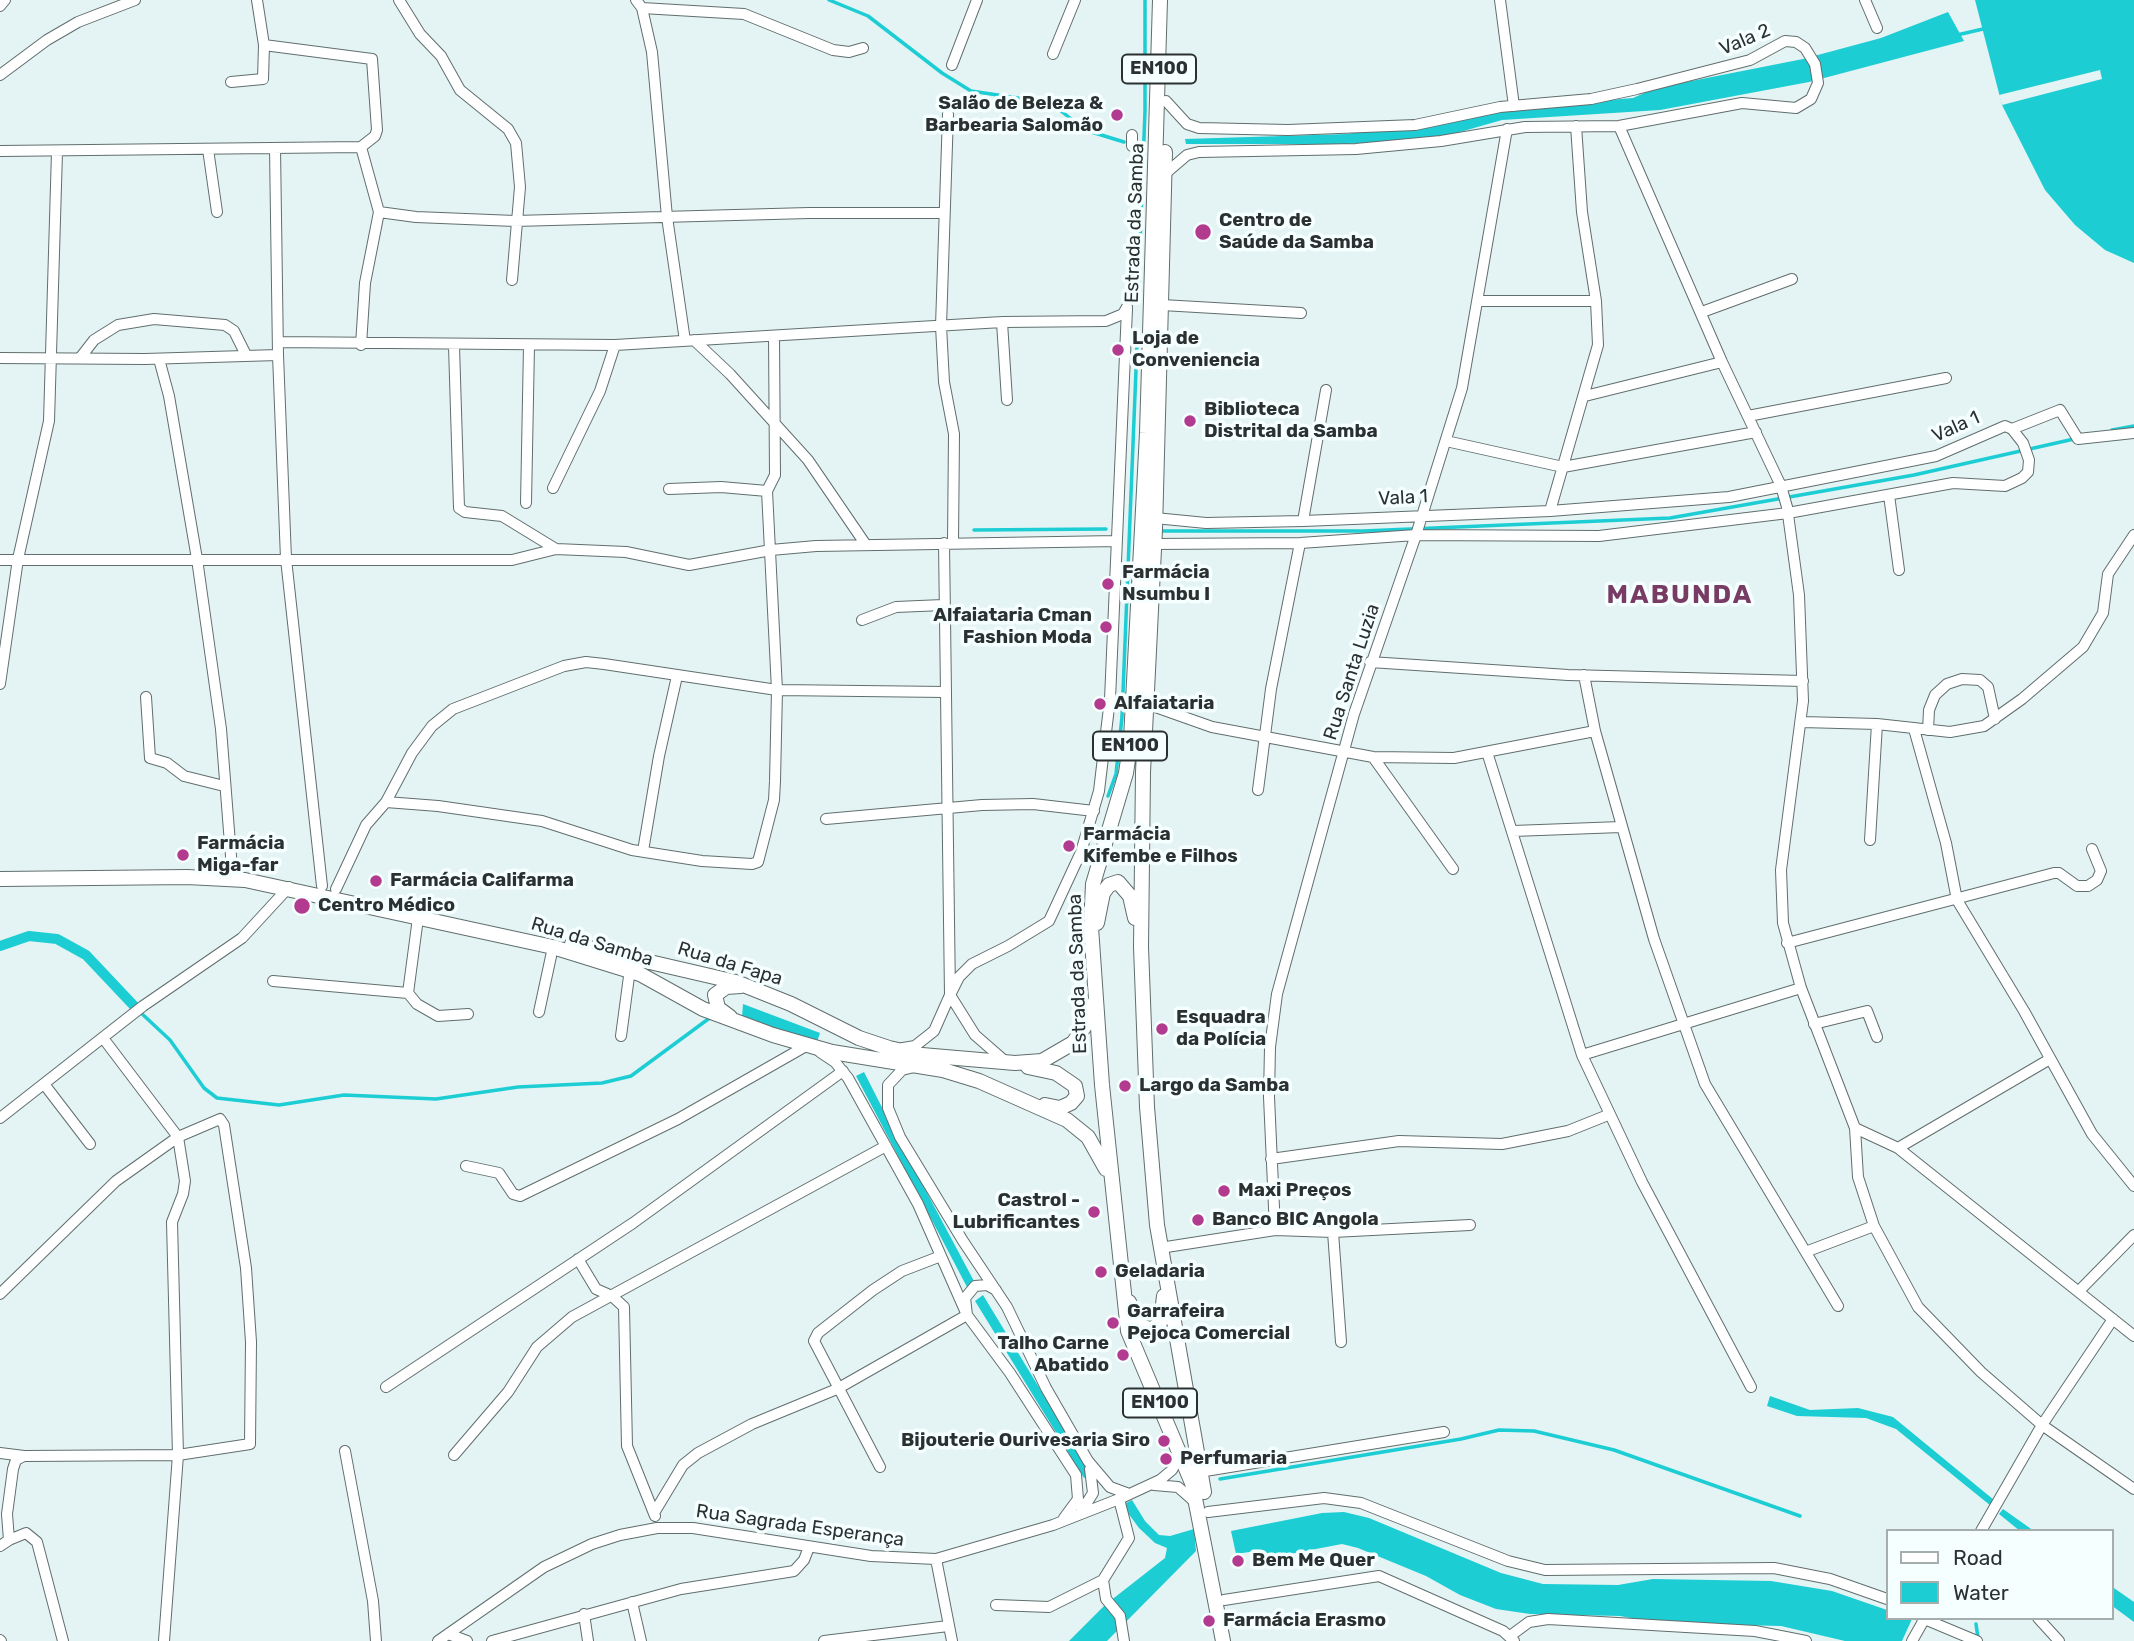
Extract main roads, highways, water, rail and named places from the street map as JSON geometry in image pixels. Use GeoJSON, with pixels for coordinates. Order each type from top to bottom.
{"type":"FeatureCollection","features":[{"type":"Feature","properties":{"kind":"main road","name":"Estrada da Samba"},"geometry":{"type":"LineString","coordinates":[[1160,0],[1147,433],[1131,739],[1126,774],[1093,884],[1092,948],[1112,1191],[1122,1282],[1133,1347],[1179,1444],[1204,1516]]}},
{"type":"Feature","properties":{"kind":"main road","name":"Estrada da Samba"},"geometry":{"type":"LineString","coordinates":[[1169,0],[1155,518],[1143,772],[1141,947],[1147,1107],[1160,1248],[1178,1338],[1223,1641]]}},
{"type":"Feature","properties":{"kind":"main road","name":"Rua da Fapa"},"geometry":{"type":"LineString","coordinates":[[0,870],[232,869],[329,888],[696,971],[762,991],[878,1044],[922,1055],[1006,1062],[1042,1061],[1065,1050],[1085,1026],[1096,995]]}},
{"type":"Feature","properties":{"kind":"main road","name":"Rua da Samba"},"geometry":{"type":"LineString","coordinates":[[0,879],[187,877],[245,880],[289,887],[553,947],[630,970],[703,1009],[800,1044],[852,1056],[960,1073],[1009,1093],[1067,1120],[1088,1137],[1104,1161],[1112,1191]]}},
{"type":"Feature","properties":{"kind":"main road"},"geometry":{"type":"LineString","coordinates":[[1092,948],[1103,893],[1109,885],[1118,882],[1130,896],[1141,947]]}},
{"type":"Feature","properties":{"kind":"main road"},"geometry":{"type":"LineString","coordinates":[[752,1027],[723,1013],[715,995],[732,986],[762,991]]}},
{"type":"Feature","properties":{"kind":"main road"},"geometry":{"type":"LineString","coordinates":[[1006,1062],[1066,1077],[1075,1086],[1077,1096],[1071,1103],[1060,1108],[1009,1093]]}},
{"type":"Feature","properties":{"kind":"main road"},"geometry":{"type":"LineString","coordinates":[[1122,1282],[1139,1325],[1152,1330],[1161,1321],[1164,1274]]}},
{"type":"Feature","properties":{"kind":"main road","name":"Estrada da Samba"},"geometry":{"type":"LineString","coordinates":[[1211,1552],[1224,1600],[1231,1641]]}},
{"type":"Feature","properties":{"kind":"water"},"geometry":{"type":"Polygon","coordinates":[[[1975,0],[2134,0],[2134,263],[2105,250],[2075,225],[2045,190],[2002,105],[1975,0]]]}},
{"type":"Feature","properties":{"kind":"water"},"geometry":{"type":"Polygon","coordinates":[[[1948,12],[1964,41],[1809,82],[1660,110],[1502,120],[1446,136],[1347,144],[1186,144],[1185,139],[1347,134],[1499,109],[1633,98],[1656,88],[1803,59],[1881,38],[1948,12]]]}},
{"type":"Feature","properties":{"kind":"water"},"geometry":{"type":"Polygon","coordinates":[[[743,1004],[820,1033],[817,1042],[742,1017],[743,1004]]]}},
{"type":"Feature","properties":{"kind":"water"},"geometry":{"type":"Polygon","coordinates":[[[864,1072],[975,1283],[967,1287],[856,1076],[864,1072]]]}},
{"type":"Feature","properties":{"kind":"water"},"geometry":{"type":"Polygon","coordinates":[[[983,1295],[1091,1473],[1084,1478],[975,1301],[983,1295]]]}},
{"type":"Feature","properties":{"kind":"water"},"geometry":{"type":"Polygon","coordinates":[[[1770,1396],[1810,1410],[1858,1408],[1893,1417],[1994,1500],[1991,1506],[1896,1429],[1866,1418],[1797,1416],[1767,1406],[1770,1396]]]}},
{"type":"Feature","properties":{"kind":"water"},"geometry":{"type":"Polygon","coordinates":[[[1132,1500],[1145,1521],[1159,1535],[1170,1536],[1194,1529],[1196,1551],[1107,1641],[1069,1641],[1105,1605],[1165,1558],[1167,1548],[1155,1543],[1139,1528],[1122,1505],[1132,1500]]]}},
{"type":"Feature","properties":{"kind":"water"},"geometry":{"type":"Polygon","coordinates":[[[2003,1509],[2031,1529],[2018,1529],[1999,1514],[2003,1509]]]}},
{"type":"Feature","properties":{"kind":"water"},"geometry":{"type":"Polygon","coordinates":[[[1344,1512],[1369,1518],[1501,1573],[1543,1584],[1618,1585],[1653,1579],[1771,1581],[1832,1591],[1885,1609],[1885,1620],[1912,1620],[1902,1641],[1845,1641],[1781,1626],[1658,1623],[1620,1616],[1530,1614],[1496,1609],[1460,1595],[1426,1576],[1342,1544],[1258,1560],[1256,1551],[1236,1554],[1231,1531],[1322,1513],[1344,1512]]]}},
{"type":"Feature","properties":{"kind":"water"},"geometry":{"type":"Polygon","coordinates":[[[2113,1587],[2134,1602],[2134,1622],[2113,1606],[2113,1587]]]}},
{"type":"Feature","properties":{"kind":"waterway"},"geometry":{"type":"LineString","coordinates":[[829,0],[868,16],[942,73],[971,91],[1051,103],[1085,130],[1124,142]]}},
{"type":"Feature","properties":{"kind":"waterway"},"geometry":{"type":"LineString","coordinates":[[1138,296],[1145,111],[1145,0]]}},
{"type":"Feature","properties":{"kind":"waterway"},"geometry":{"type":"LineString","coordinates":[[1957,35],[1983,29]]}},
{"type":"Feature","properties":{"kind":"waterway"},"geometry":{"type":"LineString","coordinates":[[1108,796],[1116,774],[1122,717],[1137,345]]}},
{"type":"Feature","properties":{"kind":"waterway"},"geometry":{"type":"LineString","coordinates":[[2112,430],[2134,426]]}},
{"type":"Feature","properties":{"kind":"waterway"},"geometry":{"type":"LineString","coordinates":[[1160,531],[1363,531],[1670,518],[1914,475],[2074,439]]}},
{"type":"Feature","properties":{"kind":"waterway"},"geometry":{"type":"LineString","coordinates":[[974,530],[1106,529]]}},
{"type":"Feature","properties":{"kind":"waterway"},"geometry":{"type":"LineString","coordinates":[[0,946],[29,936],[57,939],[86,955],[136,1008]]}},
{"type":"Feature","properties":{"kind":"waterway"},"geometry":{"type":"LineString","coordinates":[[140,1012],[170,1040],[204,1088],[217,1098],[279,1105],[344,1095],[436,1099],[518,1087],[602,1083],[631,1076],[711,1017]]}},
{"type":"Feature","properties":{"kind":"waterway"},"geometry":{"type":"LineString","coordinates":[[1220,1479],[1461,1439],[1499,1430],[1534,1431],[1614,1450],[1800,1516]]}},
{"type":"Feature","properties":{"kind":"waterway"},"geometry":{"type":"LineString","coordinates":[[1976,1624],[1978,1638]]}},
{"type":"Feature","properties":{"kind":"place","name":"Salão de Beleza & Barbearia Salomão"},"geometry":{"type":"Point","coordinates":[1117,115]}},
{"type":"Feature","properties":{"kind":"place","name":"Centro de Saúde da Samba"},"geometry":{"type":"Point","coordinates":[1203,232]}},
{"type":"Feature","properties":{"kind":"place","name":"Loja de Conveniencia"},"geometry":{"type":"Point","coordinates":[1118,350]}},
{"type":"Feature","properties":{"kind":"place","name":"Biblioteca Distrital da Samba"},"geometry":{"type":"Point","coordinates":[1190,421]}},
{"type":"Feature","properties":{"kind":"place","name":"Farmácia Nsumbu I"},"geometry":{"type":"Point","coordinates":[1108,584]}},
{"type":"Feature","properties":{"kind":"place","name":"Alfaiataria Cman Fashion Moda"},"geometry":{"type":"Point","coordinates":[1106,627]}},
{"type":"Feature","properties":{"kind":"place","name":"Alfaiataria"},"geometry":{"type":"Point","coordinates":[1100,704]}},
{"type":"Feature","properties":{"kind":"place","name":"Farmácia Kifembe e Filhos"},"geometry":{"type":"Point","coordinates":[1069,846]}},
{"type":"Feature","properties":{"kind":"place","name":"Farmácia Miga-far"},"geometry":{"type":"Point","coordinates":[183,855]}},
{"type":"Feature","properties":{"kind":"place","name":"Farmácia Califarma"},"geometry":{"type":"Point","coordinates":[376,881]}},
{"type":"Feature","properties":{"kind":"place","name":"Centro Médico"},"geometry":{"type":"Point","coordinates":[302,906]}},
{"type":"Feature","properties":{"kind":"place","name":"Esquadra da Polícia"},"geometry":{"type":"Point","coordinates":[1162,1029]}},
{"type":"Feature","properties":{"kind":"place","name":"Largo da Samba"},"geometry":{"type":"Point","coordinates":[1125,1086]}},
{"type":"Feature","properties":{"kind":"place","name":"Maxi Preços"},"geometry":{"type":"Point","coordinates":[1224,1191]}},
{"type":"Feature","properties":{"kind":"place","name":"Castrol - Lubrificantes"},"geometry":{"type":"Point","coordinates":[1094,1212]}},
{"type":"Feature","properties":{"kind":"place","name":"Banco BIC Angola"},"geometry":{"type":"Point","coordinates":[1198,1220]}},
{"type":"Feature","properties":{"kind":"place","name":"Geladaria"},"geometry":{"type":"Point","coordinates":[1101,1272]}},
{"type":"Feature","properties":{"kind":"place","name":"Garrafeira Pejoca Comercial"},"geometry":{"type":"Point","coordinates":[1113,1323]}},
{"type":"Feature","properties":{"kind":"place","name":"Talho Carne Abatido"},"geometry":{"type":"Point","coordinates":[1123,1355]}},
{"type":"Feature","properties":{"kind":"place","name":"Bijouterie Ourivesaria Siro"},"geometry":{"type":"Point","coordinates":[1164,1441]}},
{"type":"Feature","properties":{"kind":"place","name":"Perfumaria"},"geometry":{"type":"Point","coordinates":[1166,1459]}},
{"type":"Feature","properties":{"kind":"place","name":"Bem Me Quer"},"geometry":{"type":"Point","coordinates":[1238,1561]}},
{"type":"Feature","properties":{"kind":"place","name":"Farmácia Erasmo"},"geometry":{"type":"Point","coordinates":[1209,1621]}},
{"type":"Feature","properties":{"kind":"district","name":"MABUNDA"},"geometry":{"type":"Point","coordinates":[1680,595]}}]}
